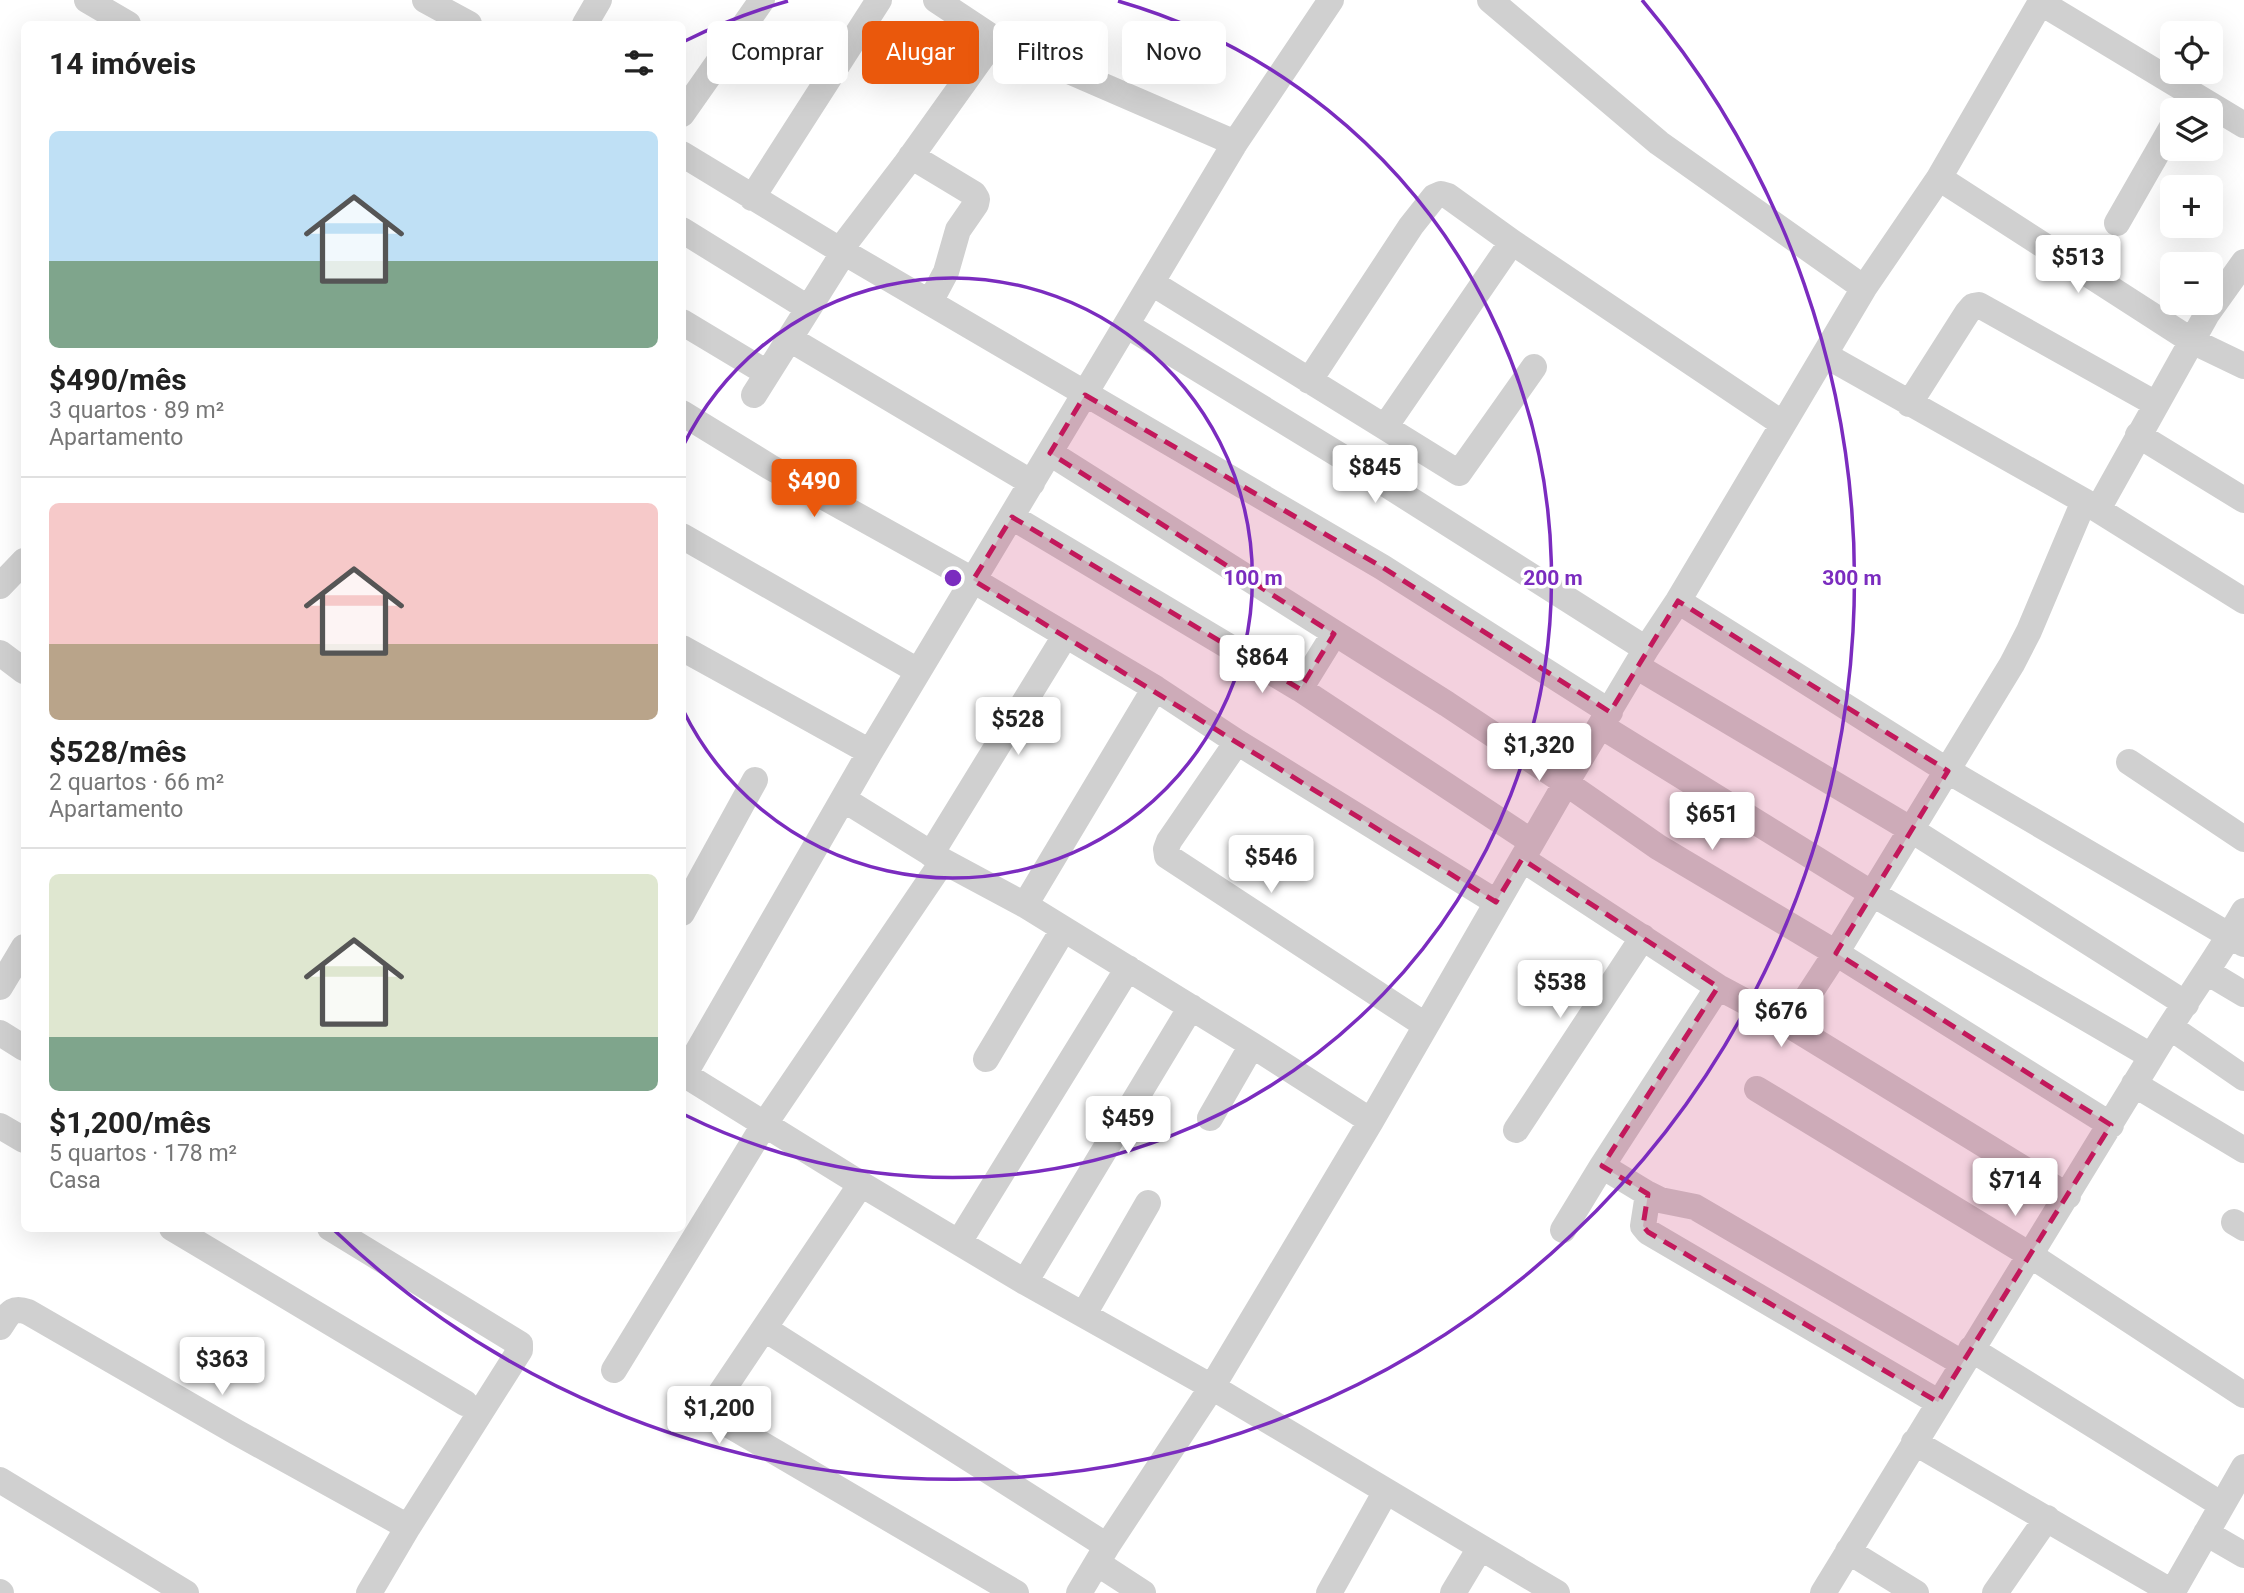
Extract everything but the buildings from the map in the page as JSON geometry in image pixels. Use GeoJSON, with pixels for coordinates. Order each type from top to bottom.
{"type":"FeatureCollection","features":[{"type":"Feature","properties":{"kind":"street"},"geometry":{"type":"LineString","coordinates":[[87,0],[123,21]]}},
{"type":"Feature","properties":{"kind":"street"},"geometry":{"type":"LineString","coordinates":[[425,0],[464,21]]}},
{"type":"Feature","properties":{"kind":"street"},"geometry":{"type":"LineString","coordinates":[[587,21],[599,0]]}},
{"type":"Feature","properties":{"kind":"street"},"geometry":{"type":"LineString","coordinates":[[686,108],[762,0]]}},
{"type":"Feature","properties":{"kind":"street"},"geometry":{"type":"LineString","coordinates":[[752,198],[879,0]]}},
{"type":"Feature","properties":{"kind":"street"},"geometry":{"type":"LineString","coordinates":[[686,1069],[870,752],[1126,325],[1236,143],[1331,0]]}},
{"type":"Feature","properties":{"kind":"street"},"geometry":{"type":"LineString","coordinates":[[1490,0],[1659,143],[1864,288]]}},
{"type":"Feature","properties":{"kind":"street"},"geometry":{"type":"LineString","coordinates":[[1079,1593],[1212,1387],[1371,1121],[1566,783],[1864,288],[1939,178],[2041,1],[2180,98]]}},
{"type":"Feature","properties":{"kind":"street"},"geometry":{"type":"LineString","coordinates":[[949,3],[993,37]]}},
{"type":"Feature","properties":{"kind":"street"},"geometry":{"type":"LineString","coordinates":[[686,325],[760,384],[837,263],[840,250],[993,42]]}},
{"type":"Feature","properties":{"kind":"street"},"geometry":{"type":"LineString","coordinates":[[1099,84],[1236,143]]}},
{"type":"Feature","properties":{"kind":"street"},"geometry":{"type":"LineString","coordinates":[[2223,117],[2244,125]]}},
{"type":"Feature","properties":{"kind":"street"},"geometry":{"type":"LineString","coordinates":[[2117,223],[2160,148]]}},
{"type":"Feature","properties":{"kind":"street"},"geometry":{"type":"LineString","coordinates":[[911,156],[974,194],[977,199],[958,230],[946,272],[930,302]]}},
{"type":"Feature","properties":{"kind":"street"},"geometry":{"type":"LineString","coordinates":[[686,163],[752,198],[1370,560],[1605,719],[1871,893],[2151,1056]]}},
{"type":"Feature","properties":{"kind":"street"},"geometry":{"type":"LineString","coordinates":[[1939,178],[2192,341],[2244,366]]}},
{"type":"Feature","properties":{"kind":"street"},"geometry":{"type":"LineString","coordinates":[[1309,381],[1411,226],[1434,197],[1441,194],[1448,196],[1512,243],[1783,424]]}},
{"type":"Feature","properties":{"kind":"street"},"geometry":{"type":"LineString","coordinates":[[686,232],[808,308]]}},
{"type":"Feature","properties":{"kind":"street"},"geometry":{"type":"LineString","coordinates":[[1385,427],[1512,243]]}},
{"type":"Feature","properties":{"kind":"street"},"geometry":{"type":"LineString","coordinates":[[1789,1025],[2006,675],[2091,505],[2138,435],[2207,314],[2244,262]]}},
{"type":"Feature","properties":{"kind":"street"},"geometry":{"type":"LineString","coordinates":[[1152,284],[1459,474],[1534,367]]}},
{"type":"Feature","properties":{"kind":"street"},"geometry":{"type":"LineString","coordinates":[[1909,404],[1967,313],[1973,306],[1979,305],[2156,404]]}},
{"type":"Feature","properties":{"kind":"street"},"geometry":{"type":"LineString","coordinates":[[1126,325],[1362,469],[1641,658],[2186,1004]]}},
{"type":"Feature","properties":{"kind":"street"},"geometry":{"type":"LineString","coordinates":[[790,339],[1032,483]]}},
{"type":"Feature","properties":{"kind":"street"},"geometry":{"type":"LineString","coordinates":[[1825,355],[2091,505],[2244,601]]}},
{"type":"Feature","properties":{"kind":"street"},"geometry":{"type":"LineString","coordinates":[[686,415],[770,467],[973,580],[1155,688],[1237,742],[1496,902]]}},
{"type":"Feature","properties":{"kind":"street"},"geometry":{"type":"LineString","coordinates":[[2138,435],[2244,500]]}},
{"type":"Feature","properties":{"kind":"street"},"geometry":{"type":"LineString","coordinates":[[1051,453],[1447,704],[1658,848],[1836,953],[2110,1125]]}},
{"type":"Feature","properties":{"kind":"street"},"geometry":{"type":"LineString","coordinates":[[1012,517],[1300,690],[1527,850],[1643,937],[1718,987],[1789,1025],[2068,1196]]}},
{"type":"Feature","properties":{"kind":"street"},"geometry":{"type":"LineString","coordinates":[[686,538],[918,671]]}},
{"type":"Feature","properties":{"kind":"street"},"geometry":{"type":"LineString","coordinates":[[0,586],[21,564]]}},
{"type":"Feature","properties":{"kind":"street"},"geometry":{"type":"LineString","coordinates":[[1678,601],[1948,771],[2237,940]]}},
{"type":"Feature","properties":{"kind":"street"},"geometry":{"type":"LineString","coordinates":[[1300,690],[1334,634]]}},
{"type":"Feature","properties":{"kind":"street"},"geometry":{"type":"LineString","coordinates":[[614,1370],[764,1125],[937,857],[1065,636]]}},
{"type":"Feature","properties":{"kind":"street"},"geometry":{"type":"LineString","coordinates":[[686,650],[870,752]]}},
{"type":"Feature","properties":{"kind":"street"},"geometry":{"type":"LineString","coordinates":[[0,653],[21,669]]}},
{"type":"Feature","properties":{"kind":"street"},"geometry":{"type":"LineString","coordinates":[[1025,905],[1155,688]]}},
{"type":"Feature","properties":{"kind":"street"},"geometry":{"type":"LineString","coordinates":[[1237,742],[1169,841],[1167,856],[1425,1025]]}},
{"type":"Feature","properties":{"kind":"street"},"geometry":{"type":"LineString","coordinates":[[2129,762],[2244,839]]}},
{"type":"Feature","properties":{"kind":"street"},"geometry":{"type":"LineString","coordinates":[[686,906],[755,780]]}},
{"type":"Feature","properties":{"kind":"street"},"geometry":{"type":"LineString","coordinates":[[844,799],[937,857],[1025,905],[1371,1121]]}},
{"type":"Feature","properties":{"kind":"street"},"geometry":{"type":"LineString","coordinates":[[1823,1593],[1966,1356],[2068,1196],[2151,1056],[2207,972],[2237,940],[2244,911]]}},
{"type":"Feature","properties":{"kind":"street"},"geometry":{"type":"LineString","coordinates":[[986,1059],[1063,930]]}},
{"type":"Feature","properties":{"kind":"street"},"geometry":{"type":"LineString","coordinates":[[1516,1130],[1643,937]]}},
{"type":"Feature","properties":{"kind":"street"},"geometry":{"type":"LineString","coordinates":[[0,987],[21,952]]}},
{"type":"Feature","properties":{"kind":"street"},"geometry":{"type":"LineString","coordinates":[[959,1242],[1128,968]]}},
{"type":"Feature","properties":{"kind":"street"},"geometry":{"type":"LineString","coordinates":[[2207,972],[2244,994]]}},
{"type":"Feature","properties":{"kind":"street"},"geometry":{"type":"LineString","coordinates":[[1563,1230],[1718,987]]}},
{"type":"Feature","properties":{"kind":"street"},"geometry":{"type":"LineString","coordinates":[[1025,1282],[1191,1007]]}},
{"type":"Feature","properties":{"kind":"street"},"geometry":{"type":"LineString","coordinates":[[2170,1027],[2244,1078]]}},
{"type":"Feature","properties":{"kind":"street"},"geometry":{"type":"LineString","coordinates":[[0,1033],[21,1046]]}},
{"type":"Feature","properties":{"kind":"street"},"geometry":{"type":"LineString","coordinates":[[1210,1118],[1252,1045]]}},
{"type":"Feature","properties":{"kind":"street"},"geometry":{"type":"LineString","coordinates":[[686,1076],[1025,1282],[1212,1387],[1550,1591]]}},
{"type":"Feature","properties":{"kind":"street"},"geometry":{"type":"LineString","coordinates":[[2134,1084],[2244,1150]]}},
{"type":"Feature","properties":{"kind":"street"},"geometry":{"type":"LineString","coordinates":[[1757,1088],[2030,1255],[2244,1395]]}},
{"type":"Feature","properties":{"kind":"street"},"geometry":{"type":"LineString","coordinates":[[0,1126],[21,1138]]}},
{"type":"Feature","properties":{"kind":"street"},"geometry":{"type":"LineString","coordinates":[[1602,1166],[1660,1200],[1695,1207],[1966,1356],[2222,1505]]}},
{"type":"Feature","properties":{"kind":"street"},"geometry":{"type":"LineString","coordinates":[[861,1184],[720,1394],[715,1405],[719,1419],[1016,1593]]}},
{"type":"Feature","properties":{"kind":"street"},"geometry":{"type":"LineString","coordinates":[[1648,1194],[1643,1226],[1648,1232],[1938,1402]]}},
{"type":"Feature","properties":{"kind":"street"},"geometry":{"type":"LineString","coordinates":[[1084,1314],[1148,1203]]}},
{"type":"Feature","properties":{"kind":"street"},"geometry":{"type":"LineString","coordinates":[[179,1232],[465,1403]]}},
{"type":"Feature","properties":{"kind":"street"},"geometry":{"type":"LineString","coordinates":[[337,1232],[520,1344],[520,1350],[369,1593]]}},
{"type":"Feature","properties":{"kind":"street"},"geometry":{"type":"LineString","coordinates":[[0,1327],[10,1312],[19,1309],[28,1312],[408,1527]]}},
{"type":"Feature","properties":{"kind":"street"},"geometry":{"type":"LineString","coordinates":[[765,1329],[1102,1554],[1143,1593]]}},
{"type":"Feature","properties":{"kind":"street"},"geometry":{"type":"LineString","coordinates":[[1914,1442],[2046,1518],[2180,1590],[2206,1533],[2244,1467]]}},
{"type":"Feature","properties":{"kind":"street"},"geometry":{"type":"LineString","coordinates":[[0,1480],[186,1593]]}},
{"type":"Feature","properties":{"kind":"street"},"geometry":{"type":"LineString","coordinates":[[1329,1593],[1386,1491]]}},
{"type":"Feature","properties":{"kind":"street"},"geometry":{"type":"LineString","coordinates":[[1995,1593],[2046,1518]]}},
{"type":"Feature","properties":{"kind":"street"},"geometry":{"type":"LineString","coordinates":[[2206,1533],[2244,1555]]}},
{"type":"Feature","properties":{"kind":"street"},"geometry":{"type":"LineString","coordinates":[[1453,1593],[1480,1548]]}},
{"type":"Feature","properties":{"kind":"street"},"geometry":{"type":"LineString","coordinates":[[1848,1551],[1916,1593]]}},
{"type":"Feature","properties":{"kind":"highlighted area"},"geometry":{"type":"Polygon","coordinates":[[[1085,395],[1382,567],[1610,712],[1678,601],[1948,771],[1836,953],[2111,1125],[1938,1402],[1648,1232],[1643,1226],[1648,1194],[1602,1166],[1718,987],[1522,859],[1496,902],[973,580],[1012,517],[1300,689],[1334,634],[1050,453],[1085,395]]]}}]}
